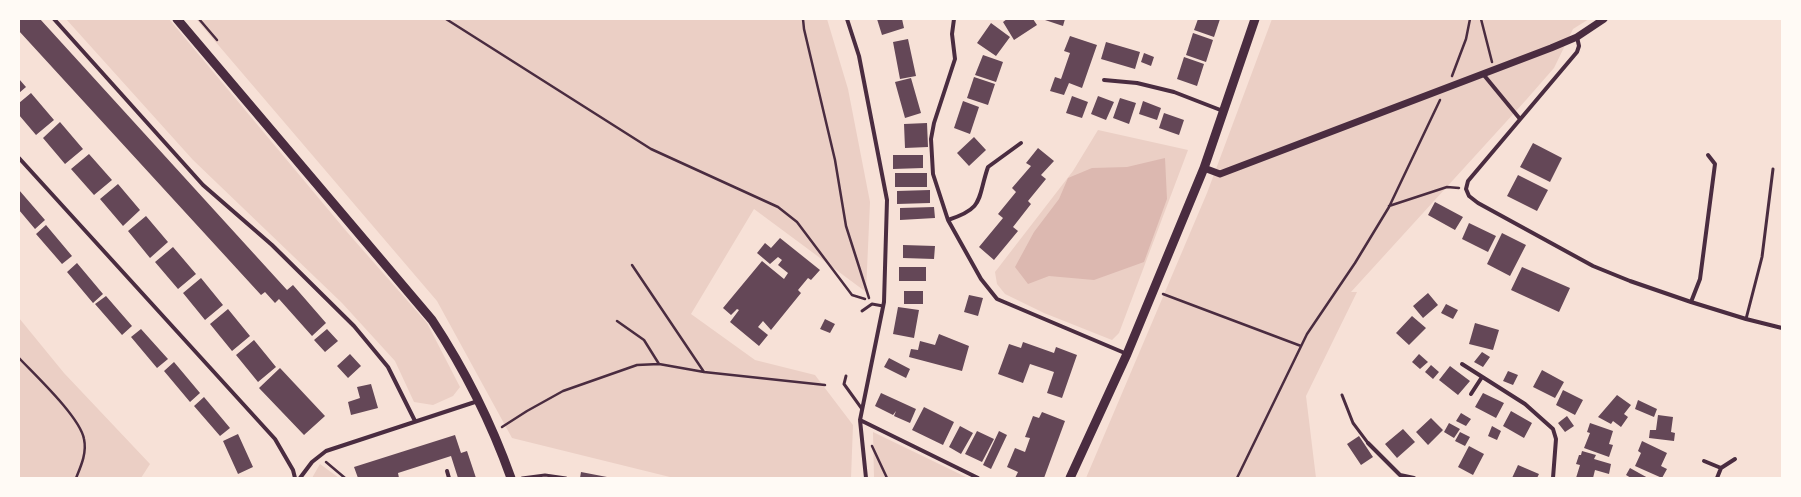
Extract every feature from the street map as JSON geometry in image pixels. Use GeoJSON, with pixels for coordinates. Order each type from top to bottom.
{"type":"FeatureCollection","features":[{"type":"Feature","properties":{"kind":"main road"},"geometry":{"type":"LineString","coordinates":[[177,19],[432,320],[457,358],[494,430],[511,478]]}},
{"type":"Feature","properties":{"kind":"main road"},"geometry":{"type":"LineString","coordinates":[[1070,478],[1127,354],[1204,168],[1255,19]]}},
{"type":"Feature","properties":{"kind":"street"},"geometry":{"type":"LineString","coordinates":[[54,19],[203,185],[272,245],[354,326],[388,366],[415,421]]}},
{"type":"Feature","properties":{"kind":"street"},"geometry":{"type":"LineString","coordinates":[[847,19],[859,56],[887,200],[883,306],[860,420],[866,478]]}},
{"type":"Feature","properties":{"kind":"street"},"geometry":{"type":"LineString","coordinates":[[954,19],[952,34],[955,59],[934,123],[931,139],[933,174],[948,220],[981,279],[997,299],[1127,354]]}},
{"type":"Feature","properties":{"kind":"street"},"geometry":{"type":"LineString","coordinates":[[1204,168],[1220,174],[1577,37],[1604,19]]}},
{"type":"Feature","properties":{"kind":"street"},"geometry":{"type":"LineString","coordinates":[[1577,37],[1579,46],[1577,52],[1468,181],[1466,189],[1469,196],[1478,203],[1593,266],[1630,282],[1746,319],[1782,328]]}},
{"type":"Feature","properties":{"kind":"street"},"geometry":{"type":"LineString","coordinates":[[1483,74],[1520,119]]}},
{"type":"Feature","properties":{"kind":"street"},"geometry":{"type":"LineString","coordinates":[[1104,80],[1137,83],[1174,92],[1224,112]]}},
{"type":"Feature","properties":{"kind":"street"},"geometry":{"type":"LineString","coordinates":[[948,220],[962,216],[975,208],[981,195],[988,167],[1021,143]]}},
{"type":"Feature","properties":{"kind":"street"},"geometry":{"type":"LineString","coordinates":[[1691,302],[1700,279],[1714,164],[1708,155]]}},
{"type":"Feature","properties":{"kind":"street"},"geometry":{"type":"LineString","coordinates":[[19,158],[275,440],[294,470],[295,478]]}},
{"type":"Feature","properties":{"kind":"street"},"geometry":{"type":"LineString","coordinates":[[1462,364],[1525,404],[1553,429],[1556,439],[1553,478]]}},
{"type":"Feature","properties":{"kind":"street"},"geometry":{"type":"LineString","coordinates":[[1471,394],[1482,377]]}},
{"type":"Feature","properties":{"kind":"street"},"geometry":{"type":"LineString","coordinates":[[300,478],[312,462],[326,451],[479,401]]}},
{"type":"Feature","properties":{"kind":"street"},"geometry":{"type":"LineString","coordinates":[[860,420],[978,478]]}},
{"type":"Feature","properties":{"kind":"street"},"geometry":{"type":"LineString","coordinates":[[1368,443],[1400,475],[1414,478]]}},
{"type":"Feature","properties":{"kind":"street"},"geometry":{"type":"LineString","coordinates":[[1717,478],[1721,468],[1735,459]]}},
{"type":"Feature","properties":{"kind":"street"},"geometry":{"type":"LineString","coordinates":[[1704,460],[1721,468]]}},
{"type":"Feature","properties":{"kind":"street"},"geometry":{"type":"LineString","coordinates":[[447,471],[449,478]]}},
{"type":"Feature","properties":{"kind":"lane"},"geometry":{"type":"LineString","coordinates":[[1746,319],[1762,257],[1773,170]]}},
{"type":"Feature","properties":{"kind":"lane"},"geometry":{"type":"LineString","coordinates":[[862,311],[872,304],[883,306]]}},
{"type":"Feature","properties":{"kind":"lane"},"geometry":{"type":"LineString","coordinates":[[846,376],[844,384],[862,409]]}},
{"type":"Feature","properties":{"kind":"lane"},"geometry":{"type":"LineString","coordinates":[[1342,394],[1353,423],[1368,443]]}},
{"type":"Feature","properties":{"kind":"lane"},"geometry":{"type":"LineString","coordinates":[[522,478],[544,475],[566,478]]}},
{"type":"Feature","properties":{"kind":"path"},"geometry":{"type":"LineString","coordinates":[[199,19],[217,40]]}},
{"type":"Feature","properties":{"kind":"path"},"geometry":{"type":"LineString","coordinates":[[446,19],[651,149],[778,207],[797,222],[852,295],[870,300],[846,226],[834,160],[803,19]]}},
{"type":"Feature","properties":{"kind":"path"},"geometry":{"type":"LineString","coordinates":[[1237,478],[1307,334],[1355,263],[1389,207],[1447,87],[1466,39],[1470,19]]}},
{"type":"Feature","properties":{"kind":"path"},"geometry":{"type":"LineString","coordinates":[[1481,19],[1494,70]]}},
{"type":"Feature","properties":{"kind":"path"},"geometry":{"type":"LineString","coordinates":[[1389,207],[1447,187],[1466,189]]}},
{"type":"Feature","properties":{"kind":"path"},"geometry":{"type":"LineString","coordinates":[[632,265],[704,372]]}},
{"type":"Feature","properties":{"kind":"path"},"geometry":{"type":"LineString","coordinates":[[1153,291],[1301,346]]}},
{"type":"Feature","properties":{"kind":"path"},"geometry":{"type":"LineString","coordinates":[[617,321],[644,340],[659,364]]}},
{"type":"Feature","properties":{"kind":"path"},"geometry":{"type":"LineString","coordinates":[[19,358],[71,414],[84,438],[84,455],[76,478]]}},
{"type":"Feature","properties":{"kind":"path"},"geometry":{"type":"LineString","coordinates":[[502,427],[563,391],[637,365],[659,364],[704,372],[825,385]]}},
{"type":"Feature","properties":{"kind":"path"},"geometry":{"type":"LineString","coordinates":[[870,442],[887,478]]}},
{"type":"Feature","properties":{"kind":"path"},"geometry":{"type":"LineString","coordinates":[[319,456],[345,478]]}},
{"type":"Feature","properties":{"kind":"shaded area"},"geometry":{"type":"Polygon","coordinates":[[[66,19],[169,19],[347,232],[427,323],[460,387],[453,396],[433,405],[414,402],[395,361],[342,303],[193,160],[66,19]]]}},
{"type":"Feature","properties":{"kind":"shaded area"},"geometry":{"type":"Polygon","coordinates":[[[196,19],[827,19],[848,89],[870,202],[866,292],[754,209],[691,314],[755,360],[815,375],[853,425],[851,478],[674,478],[512,438],[437,301],[196,19]]]}},
{"type":"Feature","properties":{"kind":"shaded area"},"geometry":{"type":"Polygon","coordinates":[[[1272,19],[1589,19],[1573,29],[1554,68],[1351,292],[1357,292],[1306,396],[1316,478],[1086,478],[1207,193],[1272,19]]]}},
{"type":"Feature","properties":{"kind":"shaded area"},"geometry":{"type":"Polygon","coordinates":[[[1098,130],[1188,150],[1119,333],[1112,340],[1044,313],[1005,294],[997,284],[995,272],[1073,171],[1098,130]]]}},
{"type":"Feature","properties":{"kind":"shaded area"},"geometry":{"type":"Polygon","coordinates":[[[1165,158],[1167,199],[1144,262],[1094,280],[1049,276],[1028,284],[1015,267],[1034,232],[1059,199],[1068,178],[1092,168],[1127,167],[1165,158]]]}},
{"type":"Feature","properties":{"kind":"shaded area"},"geometry":{"type":"Polygon","coordinates":[[[19,318],[64,373],[150,464],[141,478],[19,478],[19,318]]]}},
{"type":"Feature","properties":{"kind":"shaded area"},"geometry":{"type":"Polygon","coordinates":[[[873,432],[968,478],[874,478],[873,432]]]}},
{"type":"Feature","properties":{"kind":"shaded area"},"geometry":{"type":"Polygon","coordinates":[[[320,464],[339,478],[312,478],[320,464]]]}},
{"type":"Feature","properties":{"kind":"building"},"geometry":{"type":"Polygon","coordinates":[[[19,19],[40,19],[287,290],[293,285],[326,323],[312,336],[279,299],[275,303],[265,292],[261,295],[19,31],[19,19]]]}},
{"type":"Feature","properties":{"kind":"building"},"geometry":{"type":"Polygon","coordinates":[[[877,19],[902,19],[904,28],[882,35],[877,19]]]}},
{"type":"Feature","properties":{"kind":"building"},"geometry":{"type":"Polygon","coordinates":[[[1007,19],[1033,19],[1037,25],[1014,40],[1003,22],[1007,19]]]}},
{"type":"Feature","properties":{"kind":"building"},"geometry":{"type":"Polygon","coordinates":[[[1042,19],[1065,19],[1063,26],[1042,19]]]}},
{"type":"Feature","properties":{"kind":"building"},"geometry":{"type":"Polygon","coordinates":[[[1198,19],[1220,19],[1214,37],[1194,30],[1198,19]]]}},
{"type":"Feature","properties":{"kind":"building"},"geometry":{"type":"Polygon","coordinates":[[[991,23],[1010,37],[996,56],[977,43],[991,23]]]}},
{"type":"Feature","properties":{"kind":"building"},"geometry":{"type":"Polygon","coordinates":[[[1193,33],[1213,40],[1206,62],[1186,55],[1193,33]]]}},
{"type":"Feature","properties":{"kind":"building"},"geometry":{"type":"Polygon","coordinates":[[[1070,36],[1097,45],[1082,88],[1069,83],[1064,95],[1050,91],[1055,77],[1061,79],[1070,53],[1064,51],[1070,36]]]}},
{"type":"Feature","properties":{"kind":"building"},"geometry":{"type":"Polygon","coordinates":[[[908,39],[916,76],[900,79],[893,42],[908,39]]]}},
{"type":"Feature","properties":{"kind":"building"},"geometry":{"type":"Polygon","coordinates":[[[1106,42],[1140,52],[1135,69],[1101,59],[1106,42]]]}},
{"type":"Feature","properties":{"kind":"building"},"geometry":{"type":"Polygon","coordinates":[[[1144,53],[1154,57],[1151,66],[1141,62],[1144,53]]]}},
{"type":"Feature","properties":{"kind":"building"},"geometry":{"type":"Polygon","coordinates":[[[983,55],[1003,62],[996,82],[975,75],[983,55]]]}},
{"type":"Feature","properties":{"kind":"building"},"geometry":{"type":"Polygon","coordinates":[[[1184,57],[1204,64],[1197,86],[1177,79],[1184,57]]]}},
{"type":"Feature","properties":{"kind":"building"},"geometry":{"type":"Polygon","coordinates":[[[974,77],[995,84],[988,105],[967,98],[974,77]]]}},
{"type":"Feature","properties":{"kind":"building"},"geometry":{"type":"Polygon","coordinates":[[[911,78],[921,113],[905,118],[895,82],[911,78]]]}},
{"type":"Feature","properties":{"kind":"building"},"geometry":{"type":"Polygon","coordinates":[[[19,79],[26,87],[19,93],[19,79]]]}},
{"type":"Feature","properties":{"kind":"building"},"geometry":{"type":"Polygon","coordinates":[[[31,93],[54,120],[36,135],[19,115],[19,103],[31,93]]]}},
{"type":"Feature","properties":{"kind":"building"},"geometry":{"type":"Polygon","coordinates":[[[1072,96],[1088,102],[1082,118],[1066,113],[1072,96]]]}},
{"type":"Feature","properties":{"kind":"building"},"geometry":{"type":"Polygon","coordinates":[[[1098,96],[1114,102],[1106,120],[1091,114],[1098,96]]]}},
{"type":"Feature","properties":{"kind":"building"},"geometry":{"type":"Polygon","coordinates":[[[1120,98],[1136,103],[1129,124],[1113,118],[1120,98]]]}},
{"type":"Feature","properties":{"kind":"building"},"geometry":{"type":"Polygon","coordinates":[[[963,101],[979,107],[970,134],[954,128],[963,101]]]}},
{"type":"Feature","properties":{"kind":"building"},"geometry":{"type":"Polygon","coordinates":[[[1143,101],[1161,108],[1157,120],[1139,114],[1143,101]]]}},
{"type":"Feature","properties":{"kind":"building"},"geometry":{"type":"Polygon","coordinates":[[[1164,113],[1184,120],[1179,135],[1159,128],[1164,113]]]}},
{"type":"Feature","properties":{"kind":"building"},"geometry":{"type":"Polygon","coordinates":[[[60,122],[83,149],[65,164],[43,138],[60,122]]]}},
{"type":"Feature","properties":{"kind":"building"},"geometry":{"type":"Polygon","coordinates":[[[927,123],[928,147],[905,148],[904,124],[927,123]]]}},
{"type":"Feature","properties":{"kind":"building"},"geometry":{"type":"Polygon","coordinates":[[[974,137],[986,150],[969,166],[957,153],[974,137]]]}},
{"type":"Feature","properties":{"kind":"building"},"geometry":{"type":"Polygon","coordinates":[[[1533,143],[1562,158],[1550,182],[1520,167],[1533,143]]]}},
{"type":"Feature","properties":{"kind":"building"},"geometry":{"type":"Polygon","coordinates":[[[1038,148],[1054,161],[1041,175],[1046,179],[1028,201],[1031,204],[1013,227],[1018,231],[994,260],[979,247],[1003,218],[998,214],[1016,192],[1012,188],[1031,166],[1026,163],[1038,148]]]}},
{"type":"Feature","properties":{"kind":"building"},"geometry":{"type":"Polygon","coordinates":[[[89,154],[112,180],[94,195],[71,169],[89,154]]]}},
{"type":"Feature","properties":{"kind":"building"},"geometry":{"type":"Polygon","coordinates":[[[893,155],[923,155],[923,168],[893,169],[893,155]]]}},
{"type":"Feature","properties":{"kind":"building"},"geometry":{"type":"Polygon","coordinates":[[[895,173],[927,173],[927,187],[895,187],[895,173]]]}},
{"type":"Feature","properties":{"kind":"building"},"geometry":{"type":"Polygon","coordinates":[[[1518,175],[1548,190],[1537,211],[1507,196],[1518,175]]]}},
{"type":"Feature","properties":{"kind":"building"},"geometry":{"type":"Polygon","coordinates":[[[118,184],[140,210],[123,226],[100,199],[118,184]]]}},
{"type":"Feature","properties":{"kind":"building"},"geometry":{"type":"Polygon","coordinates":[[[19,190],[45,220],[35,229],[19,210],[19,190]]]}},
{"type":"Feature","properties":{"kind":"building"},"geometry":{"type":"Polygon","coordinates":[[[930,190],[930,203],[897,204],[897,191],[930,190]]]}},
{"type":"Feature","properties":{"kind":"building"},"geometry":{"type":"Polygon","coordinates":[[[1435,202],[1463,217],[1455,230],[1428,215],[1435,202]]]}},
{"type":"Feature","properties":{"kind":"building"},"geometry":{"type":"Polygon","coordinates":[[[934,207],[935,218],[900,220],[900,208],[934,207]]]}},
{"type":"Feature","properties":{"kind":"building"},"geometry":{"type":"Polygon","coordinates":[[[146,216],[168,242],[150,258],[128,231],[146,216]]]}},
{"type":"Feature","properties":{"kind":"building"},"geometry":{"type":"Polygon","coordinates":[[[1469,223],[1496,236],[1488,252],[1462,239],[1469,223]]]}},
{"type":"Feature","properties":{"kind":"building"},"geometry":{"type":"Polygon","coordinates":[[[46,225],[72,256],[62,264],[36,234],[46,225]]]}},
{"type":"Feature","properties":{"kind":"building"},"geometry":{"type":"Polygon","coordinates":[[[1502,233],[1526,245],[1510,276],[1487,264],[1502,233]]]}},
{"type":"Feature","properties":{"kind":"building"},"geometry":{"type":"Polygon","coordinates":[[[780,238],[820,270],[811,280],[808,278],[798,290],[801,293],[771,330],[763,321],[758,327],[768,335],[759,346],[730,322],[739,310],[737,309],[731,315],[723,308],[762,261],[784,279],[788,273],[778,265],[782,260],[778,257],[770,264],[757,253],[765,243],[771,248],[780,238]]]}},
{"type":"Feature","properties":{"kind":"building"},"geometry":{"type":"Polygon","coordinates":[[[903,245],[935,246],[934,259],[903,258],[903,245]]]}},
{"type":"Feature","properties":{"kind":"building"},"geometry":{"type":"Polygon","coordinates":[[[173,247],[196,274],[178,289],[155,262],[173,247]]]}},
{"type":"Feature","properties":{"kind":"building"},"geometry":{"type":"Polygon","coordinates":[[[77,263],[103,294],[93,303],[67,272],[77,263]]]}},
{"type":"Feature","properties":{"kind":"building"},"geometry":{"type":"Polygon","coordinates":[[[899,267],[926,267],[926,281],[899,281],[899,267]]]}},
{"type":"Feature","properties":{"kind":"building"},"geometry":{"type":"Polygon","coordinates":[[[1522,267],[1570,288],[1559,312],[1511,290],[1522,267]]]}},
{"type":"Feature","properties":{"kind":"building"},"geometry":{"type":"Polygon","coordinates":[[[201,278],[223,305],[205,320],[183,293],[201,278]]]}},
{"type":"Feature","properties":{"kind":"building"},"geometry":{"type":"Polygon","coordinates":[[[904,291],[923,291],[923,304],[904,304],[904,291]]]}},
{"type":"Feature","properties":{"kind":"building"},"geometry":{"type":"Polygon","coordinates":[[[1428,293],[1438,305],[1423,318],[1413,306],[1428,293]]]}},
{"type":"Feature","properties":{"kind":"building"},"geometry":{"type":"Polygon","coordinates":[[[969,295],[983,298],[978,316],[964,312],[969,295]]]}},
{"type":"Feature","properties":{"kind":"building"},"geometry":{"type":"Polygon","coordinates":[[[106,296],[132,326],[122,335],[95,304],[106,296]]]}},
{"type":"Feature","properties":{"kind":"building"},"geometry":{"type":"Polygon","coordinates":[[[1446,304],[1458,310],[1453,319],[1441,313],[1446,304]]]}},
{"type":"Feature","properties":{"kind":"building"},"geometry":{"type":"Polygon","coordinates":[[[898,307],[919,310],[914,338],[893,334],[898,307]]]}},
{"type":"Feature","properties":{"kind":"building"},"geometry":{"type":"Polygon","coordinates":[[[228,309],[250,336],[232,351],[210,324],[228,309]]]}},
{"type":"Feature","properties":{"kind":"building"},"geometry":{"type":"Polygon","coordinates":[[[1412,316],[1426,328],[1409,345],[1396,333],[1412,316]]]}},
{"type":"Feature","properties":{"kind":"building"},"geometry":{"type":"Polygon","coordinates":[[[825,319],[835,324],[830,333],[820,329],[825,319]]]}},
{"type":"Feature","properties":{"kind":"building"},"geometry":{"type":"Polygon","coordinates":[[[1475,323],[1499,330],[1493,350],[1469,344],[1475,323]]]}},
{"type":"Feature","properties":{"kind":"building"},"geometry":{"type":"Polygon","coordinates":[[[141,329],[168,359],[157,368],[131,337],[141,329]]]}},
{"type":"Feature","properties":{"kind":"building"},"geometry":{"type":"Polygon","coordinates":[[[327,329],[338,341],[325,352],[314,340],[327,329]]]}},
{"type":"Feature","properties":{"kind":"building"},"geometry":{"type":"Polygon","coordinates":[[[939,334],[969,346],[962,371],[909,357],[911,349],[918,350],[920,341],[935,345],[939,334]]]}},
{"type":"Feature","properties":{"kind":"building"},"geometry":{"type":"Polygon","coordinates":[[[254,340],[276,367],[258,382],[236,355],[254,340]]]}},
{"type":"Feature","properties":{"kind":"building"},"geometry":{"type":"Polygon","coordinates":[[[1023,342],[1054,353],[1056,347],[1077,355],[1062,398],[1047,393],[1054,372],[1030,364],[1023,383],[998,374],[1009,344],[1021,348],[1023,342]]]}},
{"type":"Feature","properties":{"kind":"building"},"geometry":{"type":"Polygon","coordinates":[[[1482,352],[1490,357],[1483,367],[1474,362],[1482,352]]]}},
{"type":"Feature","properties":{"kind":"building"},"geometry":{"type":"Polygon","coordinates":[[[350,354],[361,366],[348,378],[337,366],[350,354]]]}},
{"type":"Feature","properties":{"kind":"building"},"geometry":{"type":"Polygon","coordinates":[[[1419,354],[1428,362],[1420,369],[1412,362],[1419,354]]]}},
{"type":"Feature","properties":{"kind":"building"},"geometry":{"type":"Polygon","coordinates":[[[889,358],[910,369],[906,378],[884,367],[889,358]]]}},
{"type":"Feature","properties":{"kind":"building"},"geometry":{"type":"Polygon","coordinates":[[[174,362],[200,393],[190,402],[164,371],[174,362]]]}},
{"type":"Feature","properties":{"kind":"building"},"geometry":{"type":"Polygon","coordinates":[[[1431,365],[1439,372],[1433,379],[1425,372],[1431,365]]]}},
{"type":"Feature","properties":{"kind":"building"},"geometry":{"type":"Polygon","coordinates":[[[1450,366],[1470,381],[1458,395],[1439,380],[1450,366]]]}},
{"type":"Feature","properties":{"kind":"building"},"geometry":{"type":"Polygon","coordinates":[[[280,368],[325,416],[304,435],[259,388],[280,368]]]}},
{"type":"Feature","properties":{"kind":"building"},"geometry":{"type":"Polygon","coordinates":[[[1542,370],[1564,382],[1555,398],[1533,387],[1542,370]]]}},
{"type":"Feature","properties":{"kind":"building"},"geometry":{"type":"Polygon","coordinates":[[[1508,371],[1518,375],[1513,385],[1503,381],[1508,371]]]}},
{"type":"Feature","properties":{"kind":"building"},"geometry":{"type":"Polygon","coordinates":[[[371,384],[378,408],[351,415],[348,402],[360,398],[357,387],[371,384]]]}},
{"type":"Feature","properties":{"kind":"building"},"geometry":{"type":"Polygon","coordinates":[[[1563,390],[1583,400],[1575,415],[1556,405],[1563,390]]]}},
{"type":"Feature","properties":{"kind":"building"},"geometry":{"type":"Polygon","coordinates":[[[881,393],[916,409],[910,423],[894,416],[896,411],[893,415],[875,406],[881,393]]]}},
{"type":"Feature","properties":{"kind":"building"},"geometry":{"type":"Polygon","coordinates":[[[1483,393],[1504,403],[1496,418],[1475,407],[1483,393]]]}},
{"type":"Feature","properties":{"kind":"building"},"geometry":{"type":"Polygon","coordinates":[[[1617,395],[1631,405],[1624,414],[1628,417],[1621,427],[1613,421],[1611,424],[1598,417],[1617,395]]]}},
{"type":"Feature","properties":{"kind":"building"},"geometry":{"type":"Polygon","coordinates":[[[204,397],[230,428],[220,436],[194,406],[204,397]]]}},
{"type":"Feature","properties":{"kind":"building"},"geometry":{"type":"Polygon","coordinates":[[[1638,400],[1657,409],[1654,417],[1635,409],[1638,400]]]}},
{"type":"Feature","properties":{"kind":"building"},"geometry":{"type":"Polygon","coordinates":[[[924,407],[954,422],[943,445],[912,430],[924,407]]]}},
{"type":"Feature","properties":{"kind":"building"},"geometry":{"type":"Polygon","coordinates":[[[1511,411],[1532,423],[1524,438],[1503,426],[1511,411]]]}},
{"type":"Feature","properties":{"kind":"building"},"geometry":{"type":"Polygon","coordinates":[[[1042,412],[1065,421],[1044,478],[1015,478],[1018,472],[1007,467],[1015,448],[1025,452],[1030,438],[1025,437],[1033,416],[1039,418],[1042,412]]]}},
{"type":"Feature","properties":{"kind":"building"},"geometry":{"type":"Polygon","coordinates":[[[1461,413],[1471,419],[1466,426],[1456,421],[1461,413]]]}},
{"type":"Feature","properties":{"kind":"building"},"geometry":{"type":"Polygon","coordinates":[[[1658,415],[1673,417],[1671,432],[1675,433],[1674,441],[1649,438],[1650,430],[1656,430],[1658,415]]]}},
{"type":"Feature","properties":{"kind":"building"},"geometry":{"type":"Polygon","coordinates":[[[1567,416],[1574,426],[1565,432],[1558,423],[1567,416]]]}},
{"type":"Feature","properties":{"kind":"building"},"geometry":{"type":"Polygon","coordinates":[[[1431,418],[1443,430],[1428,445],[1416,432],[1431,418]]]}},
{"type":"Feature","properties":{"kind":"building"},"geometry":{"type":"Polygon","coordinates":[[[1449,423],[1460,429],[1454,438],[1444,432],[1449,423]]]}},
{"type":"Feature","properties":{"kind":"building"},"geometry":{"type":"Polygon","coordinates":[[[1590,423],[1613,431],[1609,444],[1613,445],[1609,457],[1584,448],[1590,433],[1587,432],[1590,423]]]}},
{"type":"Feature","properties":{"kind":"building"},"geometry":{"type":"Polygon","coordinates":[[[960,426],[973,433],[961,454],[949,447],[960,426]]]}},
{"type":"Feature","properties":{"kind":"building"},"geometry":{"type":"Polygon","coordinates":[[[1492,426],[1501,431],[1497,440],[1488,436],[1492,426]]]}},
{"type":"Feature","properties":{"kind":"building"},"geometry":{"type":"Polygon","coordinates":[[[1403,429],[1415,442],[1397,458],[1385,444],[1403,429]]]}},
{"type":"Feature","properties":{"kind":"building"},"geometry":{"type":"Polygon","coordinates":[[[977,431],[994,439],[982,462],[965,454],[977,431]]]}},
{"type":"Feature","properties":{"kind":"building"},"geometry":{"type":"Polygon","coordinates":[[[999,431],[1007,435],[991,469],[983,465],[999,431]]]}},
{"type":"Feature","properties":{"kind":"building"},"geometry":{"type":"Polygon","coordinates":[[[1460,432],[1470,437],[1465,446],[1455,441],[1460,432]]]}},
{"type":"Feature","properties":{"kind":"building"},"geometry":{"type":"Polygon","coordinates":[[[238,434],[253,467],[238,474],[223,441],[238,434]]]}},
{"type":"Feature","properties":{"kind":"building"},"geometry":{"type":"Polygon","coordinates":[[[455,435],[461,453],[467,451],[476,478],[458,478],[451,456],[398,473],[399,478],[358,478],[354,467],[455,435]]]}},
{"type":"Feature","properties":{"kind":"building"},"geometry":{"type":"Polygon","coordinates":[[[1359,436],[1373,457],[1361,465],[1347,444],[1359,436]]]}},
{"type":"Feature","properties":{"kind":"building"},"geometry":{"type":"Polygon","coordinates":[[[1642,441],[1667,453],[1661,466],[1667,469],[1662,478],[1635,466],[1641,453],[1638,451],[1642,441]]]}},
{"type":"Feature","properties":{"kind":"building"},"geometry":{"type":"Polygon","coordinates":[[[1469,446],[1484,454],[1473,475],[1458,467],[1469,446]]]}},
{"type":"Feature","properties":{"kind":"building"},"geometry":{"type":"Polygon","coordinates":[[[1582,451],[1596,455],[1594,459],[1611,464],[1609,474],[1595,470],[1593,478],[1576,478],[1580,465],[1576,464],[1582,451]]]}},
{"type":"Feature","properties":{"kind":"building"},"geometry":{"type":"Polygon","coordinates":[[[1518,465],[1539,474],[1537,478],[1512,478],[1518,465]]]}},
{"type":"Feature","properties":{"kind":"building"},"geometry":{"type":"Polygon","coordinates":[[[1630,468],[1648,478],[1631,478],[1626,475],[1630,468]]]}},
{"type":"Feature","properties":{"kind":"building"},"geometry":{"type":"Polygon","coordinates":[[[581,472],[607,477],[607,478],[580,478],[581,472]]]}}]}
